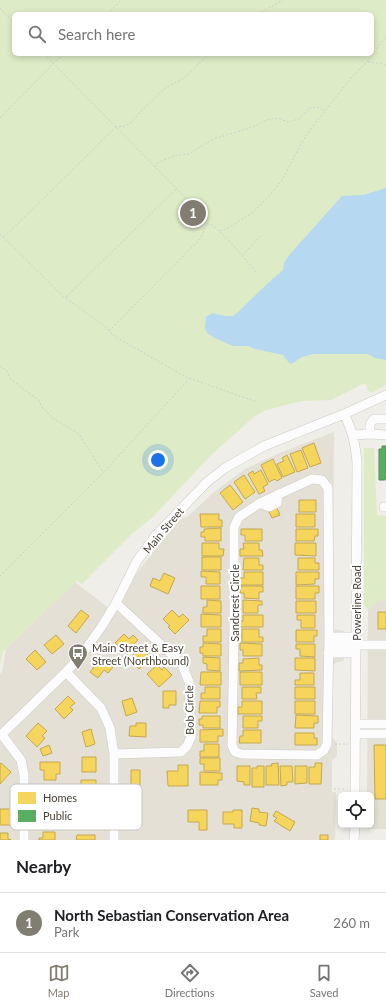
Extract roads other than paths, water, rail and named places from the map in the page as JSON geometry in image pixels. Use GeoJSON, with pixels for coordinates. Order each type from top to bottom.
{"type":"FeatureCollection","features":[{"type":"Feature","properties":{"kind":"street","name":"Main Street"},"geometry":{"type":"LineString","coordinates":[[1,735],[66,672],[90,642],[116,603],[137,561],[156,535],[207,482],[225,468],[264,446],[386,396]]}},
{"type":"Feature","properties":{"kind":"street","name":"Powerline Road"},"geometry":{"type":"LineString","coordinates":[[344,414],[353,435],[357,462],[355,744],[353,792]]}},
{"type":"Feature","properties":{"kind":"street"},"geometry":{"type":"LineString","coordinates":[[370,434],[370,424],[374,419],[386,419]]}},
{"type":"Feature","properties":{"kind":"street"},"geometry":{"type":"LineString","coordinates":[[353,435],[386,435]]}},
{"type":"Feature","properties":{"kind":"street","name":"Sandcrest Circle"},"geometry":{"type":"LineString","coordinates":[[312,479],[322,480],[328,488],[328,645],[327,744],[324,750],[317,755],[242,754],[235,752],[232,745],[234,527],[239,517],[260,503],[312,479]]}},
{"type":"Feature","properties":{"kind":"street","name":"Bob Circle"},"geometry":{"type":"LineString","coordinates":[[114,754],[181,752],[187,746],[190,737],[189,682],[182,664],[116,603]]}},
{"type":"Feature","properties":{"kind":"street"},"geometry":{"type":"LineString","coordinates":[[328,645],[386,645]]}},
{"type":"Feature","properties":{"kind":"street"},"geometry":{"type":"LineString","coordinates":[[66,672],[101,708],[110,728],[114,754],[114,784]]}},
{"type":"Feature","properties":{"kind":"street"},"geometry":{"type":"LineString","coordinates":[[355,724],[386,724]]}},
{"type":"Feature","properties":{"kind":"street"},"geometry":{"type":"LineString","coordinates":[[355,734],[386,734]]}},
{"type":"Feature","properties":{"kind":"street"},"geometry":{"type":"LineString","coordinates":[[1,735],[21,760],[24,784]]}},
{"type":"Feature","properties":{"kind":"street"},"geometry":{"type":"LineString","coordinates":[[354,840],[355,828]]}},
{"type":"Feature","properties":{"kind":"water"},"geometry":{"type":"Polygon","coordinates":[[[386,188],[386,360],[375,358],[368,354],[313,354],[302,357],[290,364],[283,355],[248,346],[233,346],[208,334],[205,328],[206,317],[212,313],[233,316],[238,312],[283,270],[284,263],[290,254],[342,196],[363,195],[386,188]]]}},
{"type":"Feature","properties":{"kind":"place","name":"North Sebastian Conservation Area"},"geometry":{"type":"Point","coordinates":[193,213]}},
{"type":"Feature","properties":{"kind":"place","name":"Main Street & Easy Street (Northbound)"},"geometry":{"type":"Point","coordinates":[78,670]}}]}
